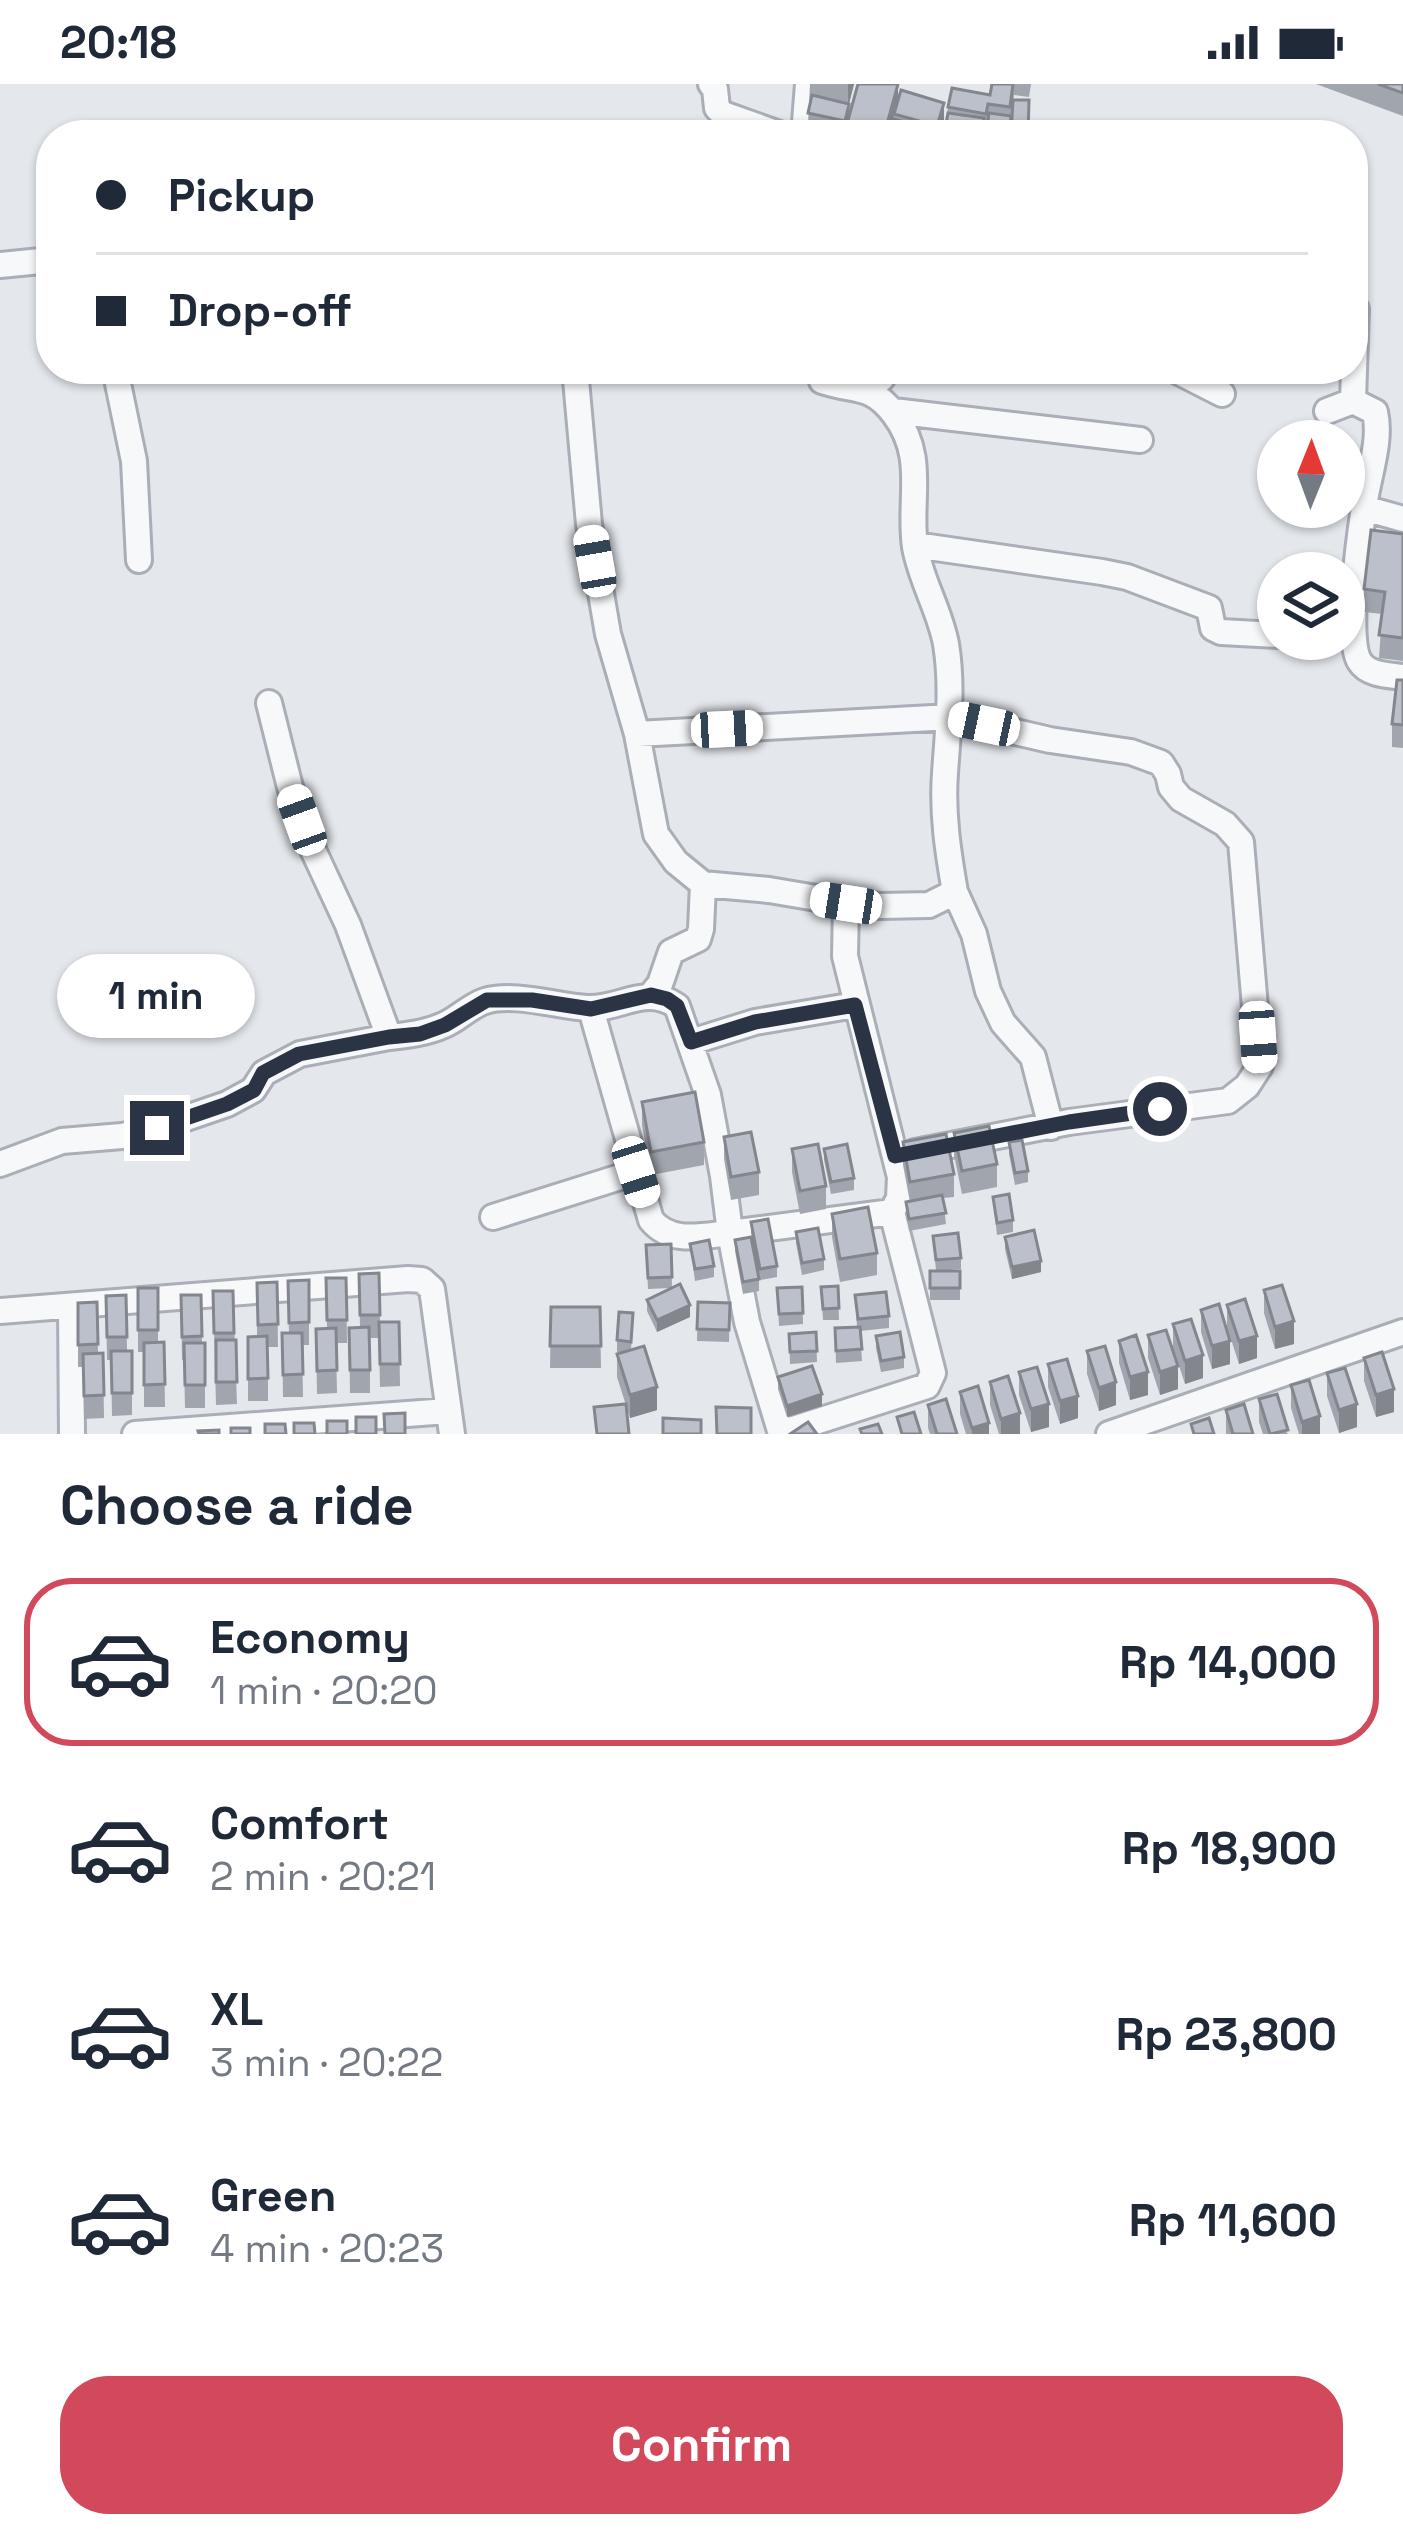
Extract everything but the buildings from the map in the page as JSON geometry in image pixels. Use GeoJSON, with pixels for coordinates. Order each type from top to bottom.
{"type":"FeatureCollection","features":[{"type":"Feature","properties":{"kind":"street"},"geometry":{"type":"LineString","coordinates":[[711,84],[716,89],[717,108],[740,120]]}},
{"type":"Feature","properties":{"kind":"street"},"geometry":{"type":"LineString","coordinates":[[805,120],[808,84]]}},
{"type":"Feature","properties":{"kind":"street"},"geometry":{"type":"LineString","coordinates":[[0,265],[36,261]]}},
{"type":"Feature","properties":{"kind":"street"},"geometry":{"type":"LineString","coordinates":[[118,384],[134,461],[139,560]]}},
{"type":"Feature","properties":{"kind":"street"},"geometry":{"type":"LineString","coordinates":[[576,384],[589,524],[608,634],[638,734],[656,834],[676,862],[703,884],[846,903],[929,905],[955,892]]}},
{"type":"Feature","properties":{"kind":"street"},"geometry":{"type":"LineString","coordinates":[[831,384],[866,389],[893,411],[915,457],[915,544],[946,641],[950,717],[946,841],[955,892],[974,934],[988,992],[1003,1023],[1033,1057],[1052,1127]]}},
{"type":"Feature","properties":{"kind":"street"},"geometry":{"type":"LineString","coordinates":[[866,389],[873,384]]}},
{"type":"Feature","properties":{"kind":"street"},"geometry":{"type":"LineString","coordinates":[[1202,384],[1222,394]]}},
{"type":"Feature","properties":{"kind":"street"},"geometry":{"type":"LineString","coordinates":[[1352,401],[1353,384]]}},
{"type":"Feature","properties":{"kind":"street"},"geometry":{"type":"LineString","coordinates":[[1327,411],[1352,401],[1375,412],[1378,427],[1365,502]]}},
{"type":"Feature","properties":{"kind":"street"},"geometry":{"type":"LineString","coordinates":[[893,411],[1140,440]]}},
{"type":"Feature","properties":{"kind":"street"},"geometry":{"type":"LineString","coordinates":[[1365,508],[1403,519]]}},
{"type":"Feature","properties":{"kind":"street"},"geometry":{"type":"LineString","coordinates":[[915,544],[1126,577],[1209,608],[1213,628],[1221,632],[1257,634]]}},
{"type":"Feature","properties":{"kind":"street"},"geometry":{"type":"LineString","coordinates":[[1357,660],[1365,669],[1403,677]]}},
{"type":"Feature","properties":{"kind":"street"},"geometry":{"type":"LineString","coordinates":[[269,703],[290,787],[389,1037]]}},
{"type":"Feature","properties":{"kind":"street"},"geometry":{"type":"LineString","coordinates":[[638,734],[950,717],[1131,752],[1161,763],[1181,800],[1225,824],[1241,842],[1260,1066],[1247,1086],[1228,1101],[1087,1119],[895,1156]]}},
{"type":"Feature","properties":{"kind":"street"},"geometry":{"type":"LineString","coordinates":[[651,995],[671,952],[698,939],[703,884]]}},
{"type":"Feature","properties":{"kind":"street"},"geometry":{"type":"LineString","coordinates":[[0,1164],[62,1141],[157,1128],[254,1090],[263,1073],[299,1054],[420,1034],[487,1000],[532,1000],[591,1009],[651,995],[667,999],[677,1006],[708,1095],[747,1322],[781,1434],[927,1386],[933,1373],[892,1211],[899,1198],[900,1177],[845,956],[846,903]]}},
{"type":"Feature","properties":{"kind":"street"},"geometry":{"type":"LineString","coordinates":[[691,1042],[755,1022],[855,1005]]}},
{"type":"Feature","properties":{"kind":"street"},"geometry":{"type":"LineString","coordinates":[[591,1009],[651,1220],[661,1232],[681,1238],[892,1211]]}},
{"type":"Feature","properties":{"kind":"street"},"geometry":{"type":"LineString","coordinates":[[493,1217],[636,1172]]}},
{"type":"Feature","properties":{"kind":"street"},"geometry":{"type":"LineString","coordinates":[[0,1311],[408,1279],[422,1280],[432,1289],[450,1422],[135,1434]]}},
{"type":"Feature","properties":{"kind":"street"},"geometry":{"type":"LineString","coordinates":[[71,1306],[73,1434]]}},
{"type":"Feature","properties":{"kind":"street"},"geometry":{"type":"LineString","coordinates":[[1109,1434],[1403,1333]]}},
{"type":"Feature","properties":{"kind":"route"},"geometry":{"type":"LineString","coordinates":[[157,1128],[254,1090],[263,1073],[299,1054],[420,1034],[487,1000],[532,1000],[591,1009],[651,995],[677,1006],[691,1042],[755,1022],[855,1005],[895,1156],[1160,1109]]}}]}
